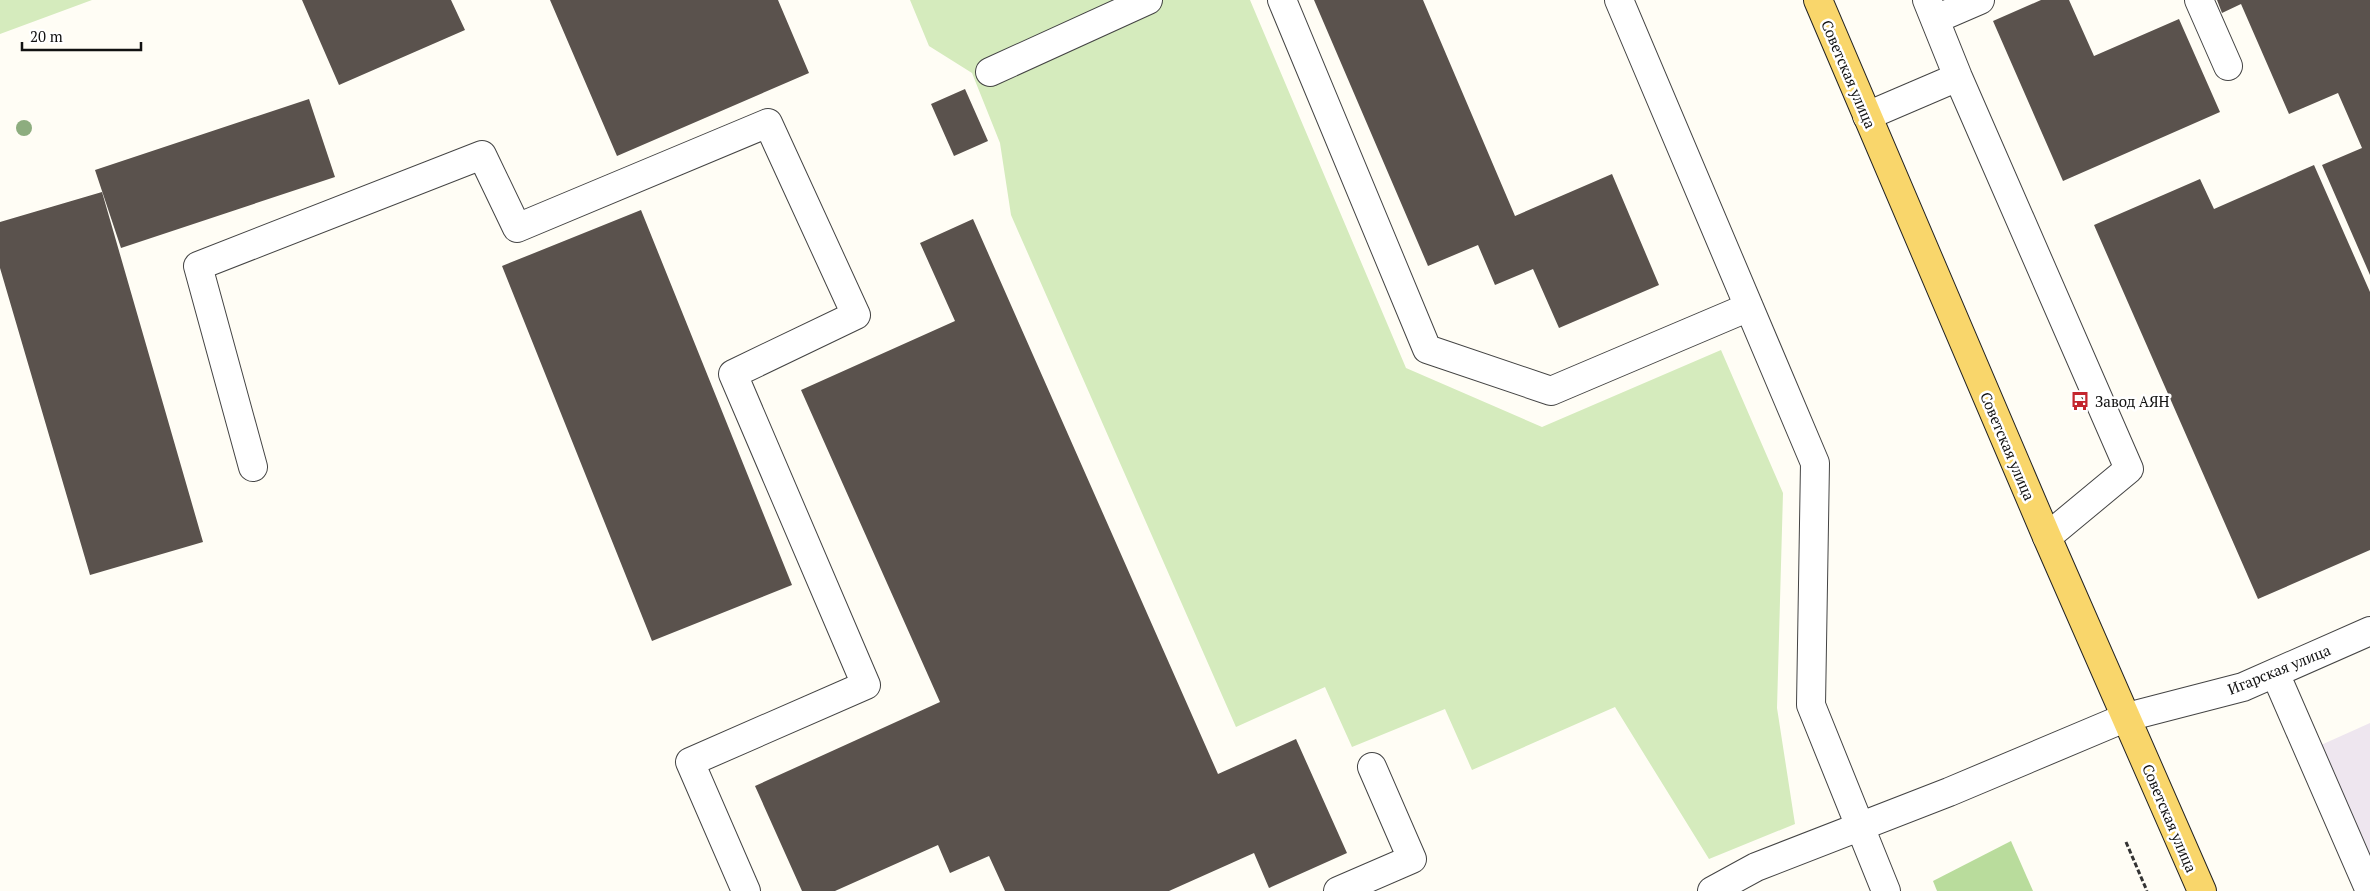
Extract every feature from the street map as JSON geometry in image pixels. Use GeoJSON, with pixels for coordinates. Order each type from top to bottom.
{"type":"FeatureCollection","features":[{"type":"Feature","properties":{"kind":"main road","name":"Советская улица"},"geometry":{"type":"LineString","coordinates":[[1818,0],[2047,537],[2202,891]]}},
{"type":"Feature","properties":{"kind":"street"},"geometry":{"type":"LineString","coordinates":[[990,72],[1148,0]]}},
{"type":"Feature","properties":{"kind":"street"},"geometry":{"type":"LineString","coordinates":[[1282,0],[1427,349],[1551,391],[1749,306]]}},
{"type":"Feature","properties":{"kind":"street"},"geometry":{"type":"LineString","coordinates":[[1619,0],[1815,463],[1811,705],[1886,891]]}},
{"type":"Feature","properties":{"kind":"street"},"geometry":{"type":"LineString","coordinates":[[1980,0],[1932,10],[1958,77],[2129,469],[2047,537]]}},
{"type":"Feature","properties":{"kind":"street"},"geometry":{"type":"LineString","coordinates":[[2199,0],[2228,66]]}},
{"type":"Feature","properties":{"kind":"street"},"geometry":{"type":"LineString","coordinates":[[1867,116],[1958,77]]}},
{"type":"Feature","properties":{"kind":"street"},"geometry":{"type":"LineString","coordinates":[[253,467],[198,266],[482,155],[517,228],[768,123],[856,315],[733,374],[866,685],[690,762],[746,891]]}},
{"type":"Feature","properties":{"kind":"street","name":"Игарская улица"},"geometry":{"type":"LineString","coordinates":[[1712,891],[1756,866],[1859,827],[2127,718],[2243,687],[2370,631]]}},
{"type":"Feature","properties":{"kind":"street"},"geometry":{"type":"LineString","coordinates":[[2275,673],[2370,891]]}},
{"type":"Feature","properties":{"kind":"street"},"geometry":{"type":"LineString","coordinates":[[1338,891],[1412,859],[1372,767]]}},
{"type":"Feature","properties":{"kind":"path"},"geometry":{"type":"LineString","coordinates":[[2126,842],[2147,891]]}},
{"type":"Feature","properties":{"kind":"shaded area"},"geometry":{"type":"Polygon","coordinates":[[[2370,723],[2370,856],[2321,745],[2370,723]]]}},
{"type":"Feature","properties":{"kind":"green space"},"geometry":{"type":"Polygon","coordinates":[[[0,0],[92,0],[0,34],[0,0]]]}},
{"type":"Feature","properties":{"kind":"green space"},"geometry":{"type":"Polygon","coordinates":[[[910,0],[1250,0],[1406,368],[1542,427],[1721,350],[1783,493],[1777,708],[1795,824],[1709,859],[1615,707],[1472,770],[1445,709],[1352,747],[1325,687],[1236,727],[1011,215],[1000,143],[972,73],[929,46],[910,0]]]}},
{"type":"Feature","properties":{"kind":"green space"},"geometry":{"type":"Polygon","coordinates":[[[2011,841],[2033,891],[1937,891],[1933,881],[2011,841]]]}},
{"type":"Feature","properties":{"kind":"building"},"geometry":{"type":"Polygon","coordinates":[[[302,0],[451,0],[465,30],[339,85],[302,0]]]}},
{"type":"Feature","properties":{"kind":"building"},"geometry":{"type":"Polygon","coordinates":[[[550,0],[778,0],[809,73],[617,156],[550,0]]]}},
{"type":"Feature","properties":{"kind":"building"},"geometry":{"type":"Polygon","coordinates":[[[1314,0],[1423,0],[1515,216],[1612,174],[1659,285],[1559,328],[1533,269],[1495,285],[1478,245],[1428,266],[1314,0]]]}},
{"type":"Feature","properties":{"kind":"building"},"geometry":{"type":"Polygon","coordinates":[[[2041,0],[2069,0],[2094,56],[2179,19],[2220,112],[2063,181],[1993,21],[2041,0]]]}},
{"type":"Feature","properties":{"kind":"building"},"geometry":{"type":"Polygon","coordinates":[[[2217,0],[2370,0],[2370,275],[2322,165],[2362,148],[2338,93],[2289,114],[2241,4],[2222,13],[2217,0]]]}},
{"type":"Feature","properties":{"kind":"building"},"geometry":{"type":"Polygon","coordinates":[[[965,89],[988,141],[954,156],[931,104],[965,89]]]}},
{"type":"Feature","properties":{"kind":"building"},"geometry":{"type":"Polygon","coordinates":[[[309,99],[335,177],[121,248],[95,170],[309,99]]]}},
{"type":"Feature","properties":{"kind":"building"},"geometry":{"type":"Polygon","coordinates":[[[2314,165],[2370,292],[2370,550],[2258,599],[2094,225],[2200,179],[2214,209],[2314,165]]]}},
{"type":"Feature","properties":{"kind":"building"},"geometry":{"type":"Polygon","coordinates":[[[102,192],[203,542],[90,575],[0,268],[0,222],[102,192]]]}},
{"type":"Feature","properties":{"kind":"building"},"geometry":{"type":"Polygon","coordinates":[[[641,210],[792,585],[652,641],[502,266],[641,210]]]}},
{"type":"Feature","properties":{"kind":"building"},"geometry":{"type":"Polygon","coordinates":[[[973,219],[1218,774],[1296,739],[1347,853],[1269,888],[1254,853],[1169,891],[1005,891],[989,856],[950,873],[938,845],[835,891],[802,891],[755,786],[940,702],[801,390],[955,321],[920,243],[973,219]]]}},
{"type":"Feature","properties":{"kind":"place","name":"Завод АЯН"},"geometry":{"type":"Point","coordinates":[2080,401]}}]}
